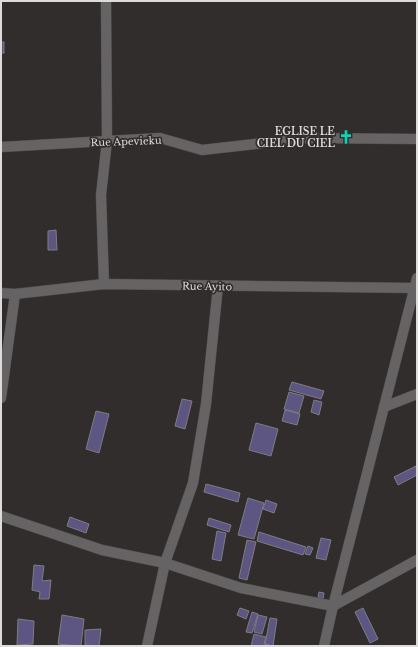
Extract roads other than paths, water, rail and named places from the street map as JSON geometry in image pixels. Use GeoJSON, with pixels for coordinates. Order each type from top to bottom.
{"type":"FeatureCollection","features":[{"type":"Feature","properties":{"kind":"street"},"geometry":{"type":"LineString","coordinates":[[104,284],[101,195],[107,141],[106,1]]}},
{"type":"Feature","properties":{"kind":"street","name":"Rue Apevieku"},"geometry":{"type":"LineString","coordinates":[[1,147],[160,138],[202,150],[308,138],[417,139]]}},
{"type":"Feature","properties":{"kind":"street"},"geometry":{"type":"LineString","coordinates":[[324,646],[417,278]]}},
{"type":"Feature","properties":{"kind":"street","name":"Rue Ayito"},"geometry":{"type":"LineString","coordinates":[[1,293],[15,294],[104,284],[414,288]]}},
{"type":"Feature","properties":{"kind":"street"},"geometry":{"type":"LineString","coordinates":[[147,646],[166,563],[193,483],[206,404],[218,286]]}},
{"type":"Feature","properties":{"kind":"street"},"geometry":{"type":"LineString","coordinates":[[1,398],[15,294]]}},
{"type":"Feature","properties":{"kind":"street"},"geometry":{"type":"LineString","coordinates":[[384,407],[417,394]]}},
{"type":"Feature","properties":{"kind":"street"},"geometry":{"type":"LineString","coordinates":[[1,516],[102,550],[166,563],[241,588],[333,606],[417,560]]}},
{"type":"Feature","properties":{"kind":"place","name":"EGLISE LE CIEL DU CIEL"},"geometry":{"type":"Point","coordinates":[346,137]}}]}
